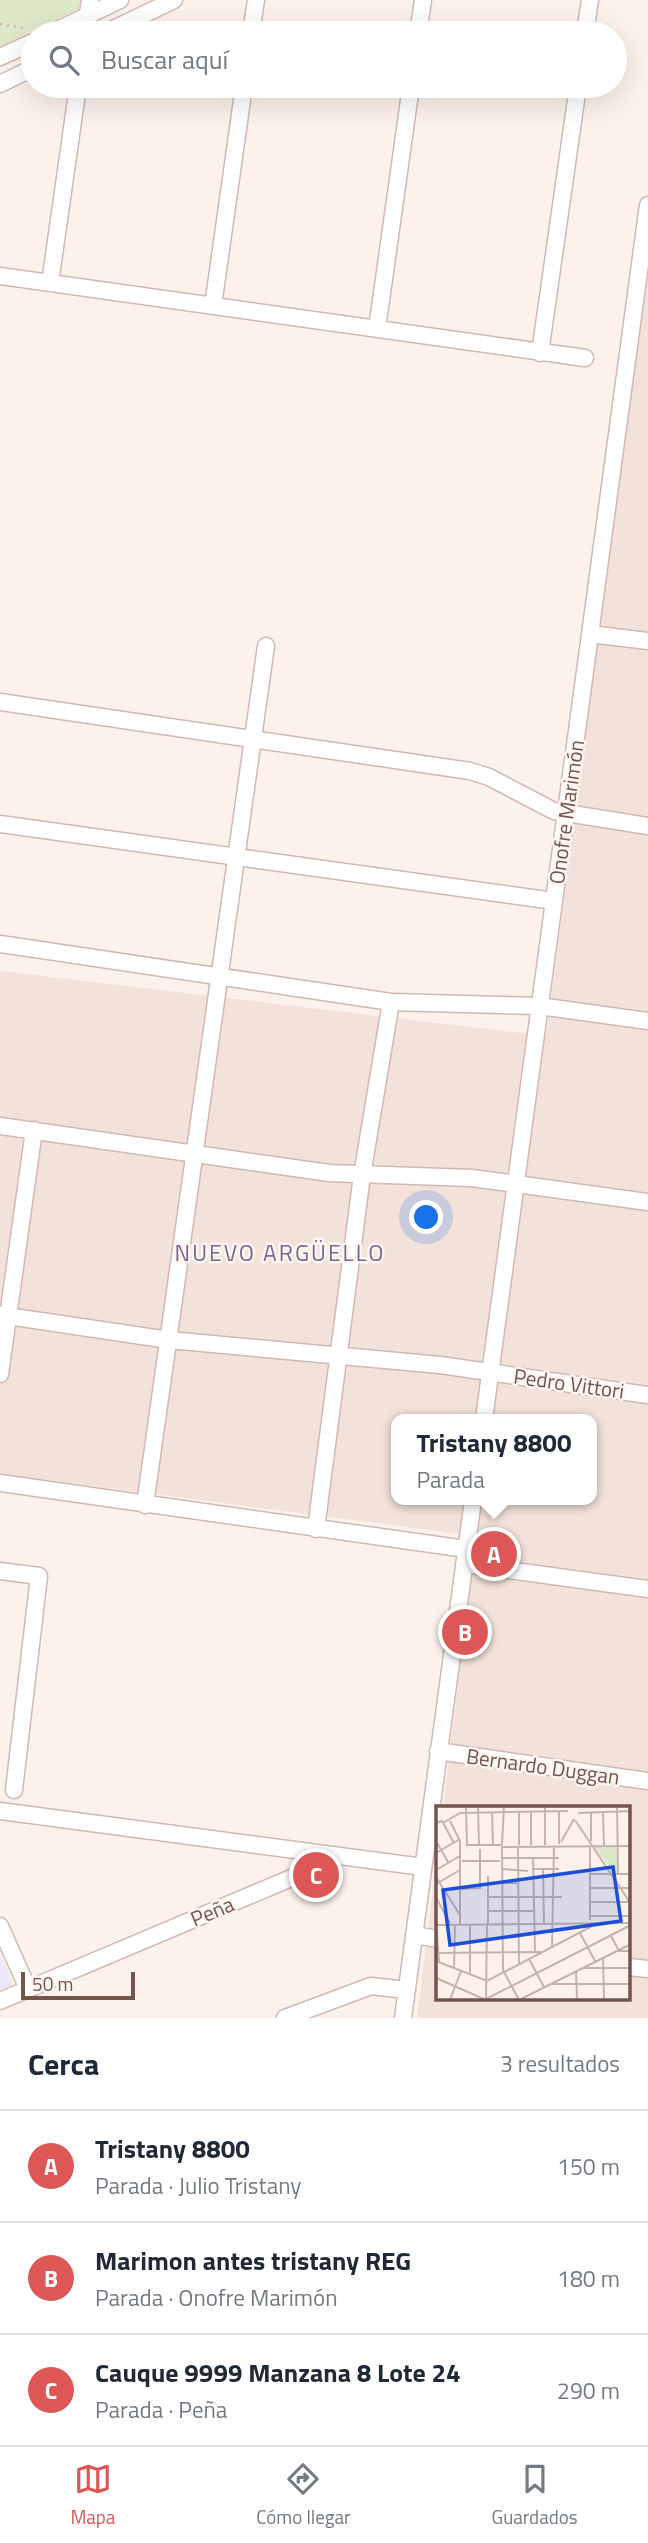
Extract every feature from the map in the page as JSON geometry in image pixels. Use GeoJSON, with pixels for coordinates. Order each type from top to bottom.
{"type":"FeatureCollection","features":[{"type":"Feature","properties":{"kind":"street"},"geometry":{"type":"LineString","coordinates":[[65,21],[89,8],[120,0]]}},
{"type":"Feature","properties":{"kind":"street"},"geometry":{"type":"LineString","coordinates":[[130,21],[174,0]]}},
{"type":"Feature","properties":{"kind":"street"},"geometry":{"type":"LineString","coordinates":[[253,21],[256,0]]}},
{"type":"Feature","properties":{"kind":"street"},"geometry":{"type":"LineString","coordinates":[[420,21],[423,0]]}},
{"type":"Feature","properties":{"kind":"street"},"geometry":{"type":"LineString","coordinates":[[587,21],[590,0]]}},
{"type":"Feature","properties":{"kind":"street"},"geometry":{"type":"LineString","coordinates":[[0,57],[21,45]]}},
{"type":"Feature","properties":{"kind":"street"},"geometry":{"type":"LineString","coordinates":[[0,83],[21,73]]}},
{"type":"Feature","properties":{"kind":"street"},"geometry":{"type":"LineString","coordinates":[[50,283],[76,98]]}},
{"type":"Feature","properties":{"kind":"street"},"geometry":{"type":"LineString","coordinates":[[213,306],[242,98]]}},
{"type":"Feature","properties":{"kind":"street"},"geometry":{"type":"LineString","coordinates":[[377,329],[409,98]]}},
{"type":"Feature","properties":{"kind":"street"},"geometry":{"type":"LineString","coordinates":[[540,353],[576,98]]}},
{"type":"Feature","properties":{"kind":"street","name":"Onofre Marimón"},"geometry":{"type":"LineString","coordinates":[[485,1414],[590,634],[642,297],[648,205]]}},
{"type":"Feature","properties":{"kind":"street"},"geometry":{"type":"LineString","coordinates":[[0,276],[585,358]]}},
{"type":"Feature","properties":{"kind":"street"},"geometry":{"type":"LineString","coordinates":[[590,634],[648,641]]}},
{"type":"Feature","properties":{"kind":"street"},"geometry":{"type":"LineString","coordinates":[[145,1505],[266,646]]}},
{"type":"Feature","properties":{"kind":"street"},"geometry":{"type":"LineString","coordinates":[[0,702],[470,771],[566,814],[648,826]]}},
{"type":"Feature","properties":{"kind":"street"},"geometry":{"type":"LineString","coordinates":[[0,824],[554,901]]}},
{"type":"Feature","properties":{"kind":"street"},"geometry":{"type":"LineString","coordinates":[[0,944],[391,1002],[539,1006],[648,1021]]}},
{"type":"Feature","properties":{"kind":"street"},"geometry":{"type":"LineString","coordinates":[[316,1529],[362,1175],[391,1002]]}},
{"type":"Feature","properties":{"kind":"street"},"geometry":{"type":"LineString","coordinates":[[0,1126],[362,1175],[472,1178],[648,1202]]}},
{"type":"Feature","properties":{"kind":"street"},"geometry":{"type":"LineString","coordinates":[[0,1374],[4,1316],[34,1130]]}},
{"type":"Feature","properties":{"kind":"street","name":"Pedro Vittori"},"geometry":{"type":"LineString","coordinates":[[4,1316],[169,1340],[491,1372],[648,1395]]}},
{"type":"Feature","properties":{"kind":"street"},"geometry":{"type":"LineString","coordinates":[[0,1483],[316,1529],[648,1589]]}},
{"type":"Feature","properties":{"kind":"street"},"geometry":{"type":"LineString","coordinates":[[403,2018],[472,1505]]}},
{"type":"Feature","properties":{"kind":"street"},"geometry":{"type":"LineString","coordinates":[[0,1571],[38,1576],[14,1790]]}},
{"type":"Feature","properties":{"kind":"street","name":"Bernardo Duggan"},"geometry":{"type":"LineString","coordinates":[[438,1751],[648,1781]]}},
{"type":"Feature","properties":{"kind":"street"},"geometry":{"type":"LineString","coordinates":[[0,1811],[423,1867]]}},
{"type":"Feature","properties":{"kind":"street","name":"Peña"},"geometry":{"type":"LineString","coordinates":[[0,2001],[296,1876],[315,1854]]}},
{"type":"Feature","properties":{"kind":"street"},"geometry":{"type":"LineString","coordinates":[[0,1926],[28,1989]]}},
{"type":"Feature","properties":{"kind":"street"},"geometry":{"type":"LineString","coordinates":[[414,1935],[436,1939]]}},
{"type":"Feature","properties":{"kind":"street"},"geometry":{"type":"LineString","coordinates":[[630,1966],[648,1969]]}},
{"type":"Feature","properties":{"kind":"street"},"geometry":{"type":"LineString","coordinates":[[285,2018],[371,1986],[407,1990]]}},
{"type":"Feature","properties":{"kind":"path"},"geometry":{"type":"LineString","coordinates":[[0,24],[21,30]]}},
{"type":"Feature","properties":{"kind":"shaded area"},"geometry":{"type":"Polygon","coordinates":[[[648,260],[648,2018],[417,2018],[436,1864],[436,2000],[630,2000],[630,1806],[443,1806],[476,1536],[0,1474],[0,971],[546,1036],[648,260]]]}},
{"type":"Feature","properties":{"kind":"shaded area"},"geometry":{"type":"Polygon","coordinates":[[[0,1952],[13,1985],[0,1990],[0,1952]]]}},
{"type":"Feature","properties":{"kind":"green space"},"geometry":{"type":"Polygon","coordinates":[[[0,0],[80,0],[79,8],[53,21],[21,21],[21,37],[0,47],[0,0]]]}},
{"type":"Feature","properties":{"kind":"place","name":"Tristany 8800"},"geometry":{"type":"Point","coordinates":[494,1554]}},
{"type":"Feature","properties":{"kind":"place","name":"Marimon antes tristany REG"},"geometry":{"type":"Point","coordinates":[465,1632]}},
{"type":"Feature","properties":{"kind":"place","name":"Cauque 9999 Manzana 8 Lote 24"},"geometry":{"type":"Point","coordinates":[316,1875]}},
{"type":"Feature","properties":{"kind":"district","name":"NUEVO ARGÜELLO"},"geometry":{"type":"Point","coordinates":[280,1252]}}]}
